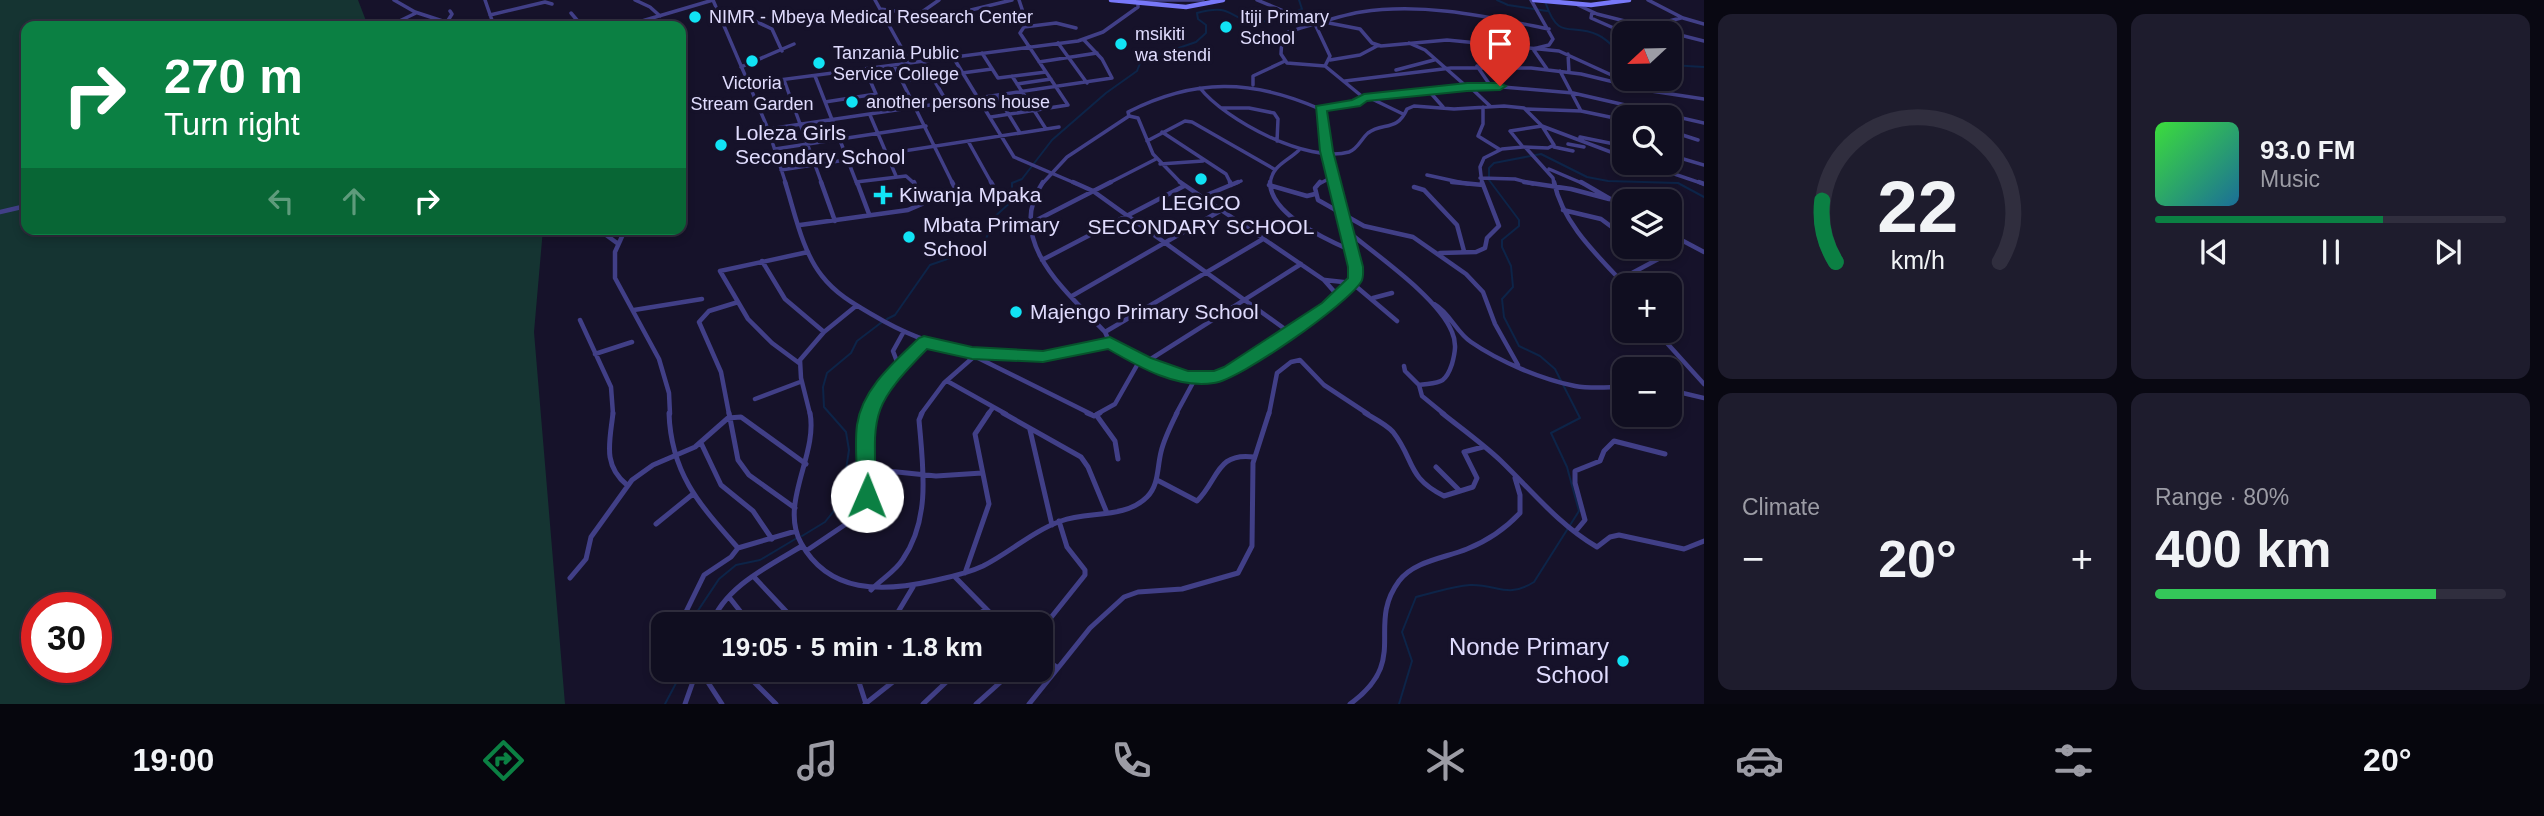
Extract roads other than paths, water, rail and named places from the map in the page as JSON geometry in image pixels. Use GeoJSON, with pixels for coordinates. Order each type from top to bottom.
{"type":"FeatureCollection","features":[{"type":"Feature","properties":{"kind":"main road"},"geometry":{"type":"LineString","coordinates":[[1111,0],[1140,5],[1186,7],[1223,0]]}},
{"type":"Feature","properties":{"kind":"main road"},"geometry":{"type":"LineString","coordinates":[[1535,0],[1578,5],[1629,0]]}},
{"type":"Feature","properties":{"kind":"street"},"geometry":{"type":"LineString","coordinates":[[394,0],[417,13],[444,21]]}},
{"type":"Feature","properties":{"kind":"street"},"geometry":{"type":"LineString","coordinates":[[485,0],[492,21]]}},
{"type":"Feature","properties":{"kind":"street"},"geometry":{"type":"LineString","coordinates":[[635,0],[650,7],[660,16]]}},
{"type":"Feature","properties":{"kind":"street"},"geometry":{"type":"LineString","coordinates":[[642,21],[713,0],[768,129],[808,252],[822,276],[856,306],[924,342],[976,355],[1043,356],[1110,343]]}},
{"type":"Feature","properties":{"kind":"street"},"geometry":{"type":"LineString","coordinates":[[875,0],[910,63]]}},
{"type":"Feature","properties":{"kind":"street"},"geometry":{"type":"LineString","coordinates":[[919,15],[939,0]]}},
{"type":"Feature","properties":{"kind":"street"},"geometry":{"type":"LineString","coordinates":[[880,9],[919,15],[951,16],[1012,0]]}},
{"type":"Feature","properties":{"kind":"street"},"geometry":{"type":"LineString","coordinates":[[990,117],[1068,105],[1021,36],[1025,18],[1019,0]]}},
{"type":"Feature","properties":{"kind":"street"},"geometry":{"type":"LineString","coordinates":[[749,84],[1084,40],[1112,28],[1140,5],[1138,0],[1203,0]]}},
{"type":"Feature","properties":{"kind":"street"},"geometry":{"type":"LineString","coordinates":[[1257,0],[1315,24],[1330,60]]}},
{"type":"Feature","properties":{"kind":"street"},"geometry":{"type":"LineString","coordinates":[[1534,49],[1551,44],[1553,39],[1535,9],[1535,0]]}},
{"type":"Feature","properties":{"kind":"street"},"geometry":{"type":"LineString","coordinates":[[1648,0],[1682,18],[1704,24]]}},
{"type":"Feature","properties":{"kind":"street"},"geometry":{"type":"LineString","coordinates":[[490,15],[542,2],[552,4]]}},
{"type":"Feature","properties":{"kind":"street"},"geometry":{"type":"LineString","coordinates":[[1578,5],[1623,21]]}},
{"type":"Feature","properties":{"kind":"street"},"geometry":{"type":"LineString","coordinates":[[1285,61],[1280,49],[1282,37],[1315,24],[1367,11],[1407,8],[1469,14],[1549,29]]}},
{"type":"Feature","properties":{"kind":"street"},"geometry":{"type":"LineString","coordinates":[[448,21],[452,14],[450,11]]}},
{"type":"Feature","properties":{"kind":"street"},"geometry":{"type":"LineString","coordinates":[[1592,12],[1591,18],[1612,27]]}},
{"type":"Feature","properties":{"kind":"street"},"geometry":{"type":"LineString","coordinates":[[400,21],[417,13]]}},
{"type":"Feature","properties":{"kind":"street"},"geometry":{"type":"LineString","coordinates":[[571,13],[579,21]]}},
{"type":"Feature","properties":{"kind":"street"},"geometry":{"type":"LineString","coordinates":[[1669,21],[1682,18]]}},
{"type":"Feature","properties":{"kind":"street"},"geometry":{"type":"LineString","coordinates":[[751,19],[772,29],[782,51]]}},
{"type":"Feature","properties":{"kind":"street"},"geometry":{"type":"LineString","coordinates":[[1326,22],[1360,29],[1369,41],[1377,46]]}},
{"type":"Feature","properties":{"kind":"street"},"geometry":{"type":"LineString","coordinates":[[1024,27],[1056,23],[1076,28]]}},
{"type":"Feature","properties":{"kind":"street"},"geometry":{"type":"LineString","coordinates":[[1682,36],[1704,41]]}},
{"type":"Feature","properties":{"kind":"street"},"geometry":{"type":"LineString","coordinates":[[768,129],[1112,78],[1111,72],[1097,53],[1084,40]]}},
{"type":"Feature","properties":{"kind":"street"},"geometry":{"type":"LineString","coordinates":[[1325,66],[1330,60],[1360,55],[1377,46],[1447,40],[1568,54],[1612,75]]}},
{"type":"Feature","properties":{"kind":"street"},"geometry":{"type":"LineString","coordinates":[[1058,43],[1087,83]]}},
{"type":"Feature","properties":{"kind":"street"},"geometry":{"type":"LineString","coordinates":[[1409,43],[1425,50],[1490,106]]}},
{"type":"Feature","properties":{"kind":"street"},"geometry":{"type":"LineString","coordinates":[[741,67],[794,44]]}},
{"type":"Feature","properties":{"kind":"street"},"geometry":{"type":"LineString","coordinates":[[1534,49],[1547,69]]}},
{"type":"Feature","properties":{"kind":"street"},"geometry":{"type":"LineString","coordinates":[[982,53],[998,78],[1046,72]]}},
{"type":"Feature","properties":{"kind":"street"},"geometry":{"type":"LineString","coordinates":[[1040,62],[1097,53]]}},
{"type":"Feature","properties":{"kind":"street"},"geometry":{"type":"LineString","coordinates":[[1568,54],[1569,72]]}},
{"type":"Feature","properties":{"kind":"street"},"geometry":{"type":"LineString","coordinates":[[953,57],[1000,136],[1017,159],[1093,191],[1289,332]]}},
{"type":"Feature","properties":{"kind":"street"},"geometry":{"type":"LineString","coordinates":[[1345,81],[1434,60]]}},
{"type":"Feature","properties":{"kind":"street"},"geometry":{"type":"LineString","coordinates":[[923,61],[948,104]]}},
{"type":"Feature","properties":{"kind":"street"},"geometry":{"type":"LineString","coordinates":[[1253,85],[1253,76],[1285,61],[1325,66],[1364,98],[1490,86],[1573,93],[1704,123]]}},
{"type":"Feature","properties":{"kind":"street"},"geometry":{"type":"LineString","coordinates":[[894,65],[959,196]]}},
{"type":"Feature","properties":{"kind":"street"},"geometry":{"type":"LineString","coordinates":[[1396,71],[1476,66],[1547,69],[1612,82]]}},
{"type":"Feature","properties":{"kind":"street"},"geometry":{"type":"LineString","coordinates":[[1476,66],[1490,86]]}},
{"type":"Feature","properties":{"kind":"street"},"geometry":{"type":"LineString","coordinates":[[825,102],[876,94],[864,69]]}},
{"type":"Feature","properties":{"kind":"street"},"geometry":{"type":"LineString","coordinates":[[902,81],[992,69]]}},
{"type":"Feature","properties":{"kind":"street"},"geometry":{"type":"LineString","coordinates":[[1559,70],[1581,111]]}},
{"type":"Feature","properties":{"kind":"street"},"geometry":{"type":"LineString","coordinates":[[815,76],[869,214]]}},
{"type":"Feature","properties":{"kind":"street"},"geometry":{"type":"LineString","coordinates":[[1012,76],[1045,129]]}},
{"type":"Feature","properties":{"kind":"street"},"geometry":{"type":"LineString","coordinates":[[1017,84],[1051,79]]}},
{"type":"Feature","properties":{"kind":"street"},"geometry":{"type":"LineString","coordinates":[[784,80],[835,221]]}},
{"type":"Feature","properties":{"kind":"street"},"geometry":{"type":"LineString","coordinates":[[1129,116],[1128,112],[1153,100],[1200,88],[1253,85],[1290,94],[1320,108],[1356,103],[1364,98]]}},
{"type":"Feature","properties":{"kind":"street"},"geometry":{"type":"LineString","coordinates":[[1200,88],[1220,107],[1278,141],[1299,150],[1343,153],[1353,151],[1369,132],[1391,127],[1413,106],[1490,106],[1581,111],[1612,117]]}},
{"type":"Feature","properties":{"kind":"street"},"geometry":{"type":"LineString","coordinates":[[1429,91],[1443,108]]}},
{"type":"Feature","properties":{"kind":"street"},"geometry":{"type":"LineString","coordinates":[[1659,91],[1704,99]]}},
{"type":"Feature","properties":{"kind":"street"},"geometry":{"type":"LineString","coordinates":[[998,97],[1020,133]]}},
{"type":"Feature","properties":{"kind":"street"},"geometry":{"type":"LineString","coordinates":[[1371,99],[1403,114]]}},
{"type":"Feature","properties":{"kind":"street"},"geometry":{"type":"LineString","coordinates":[[1220,107],[1250,108],[1274,113],[1278,119],[1278,141]]}},
{"type":"Feature","properties":{"kind":"street"},"geometry":{"type":"LineString","coordinates":[[1483,107],[1483,124],[1478,136],[1499,149],[1553,147],[1573,151]]}},
{"type":"Feature","properties":{"kind":"street"},"geometry":{"type":"LineString","coordinates":[[1320,108],[1326,151],[1356,275],[1339,297],[1230,371],[1214,377],[1195,379],[1142,361],[1110,343],[1105,332],[1042,260],[1031,223],[1034,196],[1047,173],[1078,146],[1129,116],[1138,118],[1160,164],[1220,211],[1324,279],[1339,297]]}},
{"type":"Feature","properties":{"kind":"street"},"geometry":{"type":"LineString","coordinates":[[1526,109],[1542,125],[1553,147]]}},
{"type":"Feature","properties":{"kind":"street"},"geometry":{"type":"LineString","coordinates":[[870,115],[896,176]]}},
{"type":"Feature","properties":{"kind":"street"},"geometry":{"type":"LineString","coordinates":[[1147,141],[1185,121],[1192,122],[1274,169]]}},
{"type":"Feature","properties":{"kind":"street"},"geometry":{"type":"LineString","coordinates":[[1612,144],[1570,135],[1542,125],[1510,131],[1524,148],[1548,169],[1575,179],[1612,200]]}},
{"type":"Feature","properties":{"kind":"street"},"geometry":{"type":"LineString","coordinates":[[775,149],[926,126]]}},
{"type":"Feature","properties":{"kind":"street"},"geometry":{"type":"LineString","coordinates":[[781,170],[1059,127]]}},
{"type":"Feature","properties":{"kind":"street"},"geometry":{"type":"LineString","coordinates":[[1162,132],[1228,176],[1241,181],[1202,197]]}},
{"type":"Feature","properties":{"kind":"street"},"geometry":{"type":"LineString","coordinates":[[1570,135],[1584,144],[1612,153]]}},
{"type":"Feature","properties":{"kind":"street"},"geometry":{"type":"LineString","coordinates":[[1682,135],[1698,140]]}},
{"type":"Feature","properties":{"kind":"street"},"geometry":{"type":"LineString","coordinates":[[968,141],[995,189]]}},
{"type":"Feature","properties":{"kind":"street"},"geometry":{"type":"LineString","coordinates":[[1568,144],[1584,144]]}},
{"type":"Feature","properties":{"kind":"street"},"geometry":{"type":"LineString","coordinates":[[1584,144],[1587,153]]}},
{"type":"Feature","properties":{"kind":"street"},"geometry":{"type":"LineString","coordinates":[[1440,253],[1482,251],[1487,238],[1499,229],[1483,185],[1485,178],[1482,162],[1499,149]]}},
{"type":"Feature","properties":{"kind":"street"},"geometry":{"type":"LineString","coordinates":[[1299,150],[1274,169],[1269,185],[1282,210],[1350,250]]}},
{"type":"Feature","properties":{"kind":"street"},"geometry":{"type":"LineString","coordinates":[[1190,160],[1196,155]]}},
{"type":"Feature","properties":{"kind":"street"},"geometry":{"type":"LineString","coordinates":[[1031,223],[1156,159]]}},
{"type":"Feature","properties":{"kind":"street"},"geometry":{"type":"LineString","coordinates":[[1682,159],[1704,165]]}},
{"type":"Feature","properties":{"kind":"street"},"geometry":{"type":"LineString","coordinates":[[1160,164],[1190,160],[1210,164]]}},
{"type":"Feature","properties":{"kind":"street"},"geometry":{"type":"LineString","coordinates":[[1548,169],[1563,210],[1586,244],[1613,273]]}},
{"type":"Feature","properties":{"kind":"street"},"geometry":{"type":"LineString","coordinates":[[1427,175],[1455,183],[1483,185]]}},
{"type":"Feature","properties":{"kind":"street"},"geometry":{"type":"LineString","coordinates":[[1677,175],[1704,184]]}},
{"type":"Feature","properties":{"kind":"street"},"geometry":{"type":"LineString","coordinates":[[799,225],[908,210],[922,204],[910,178],[896,176],[856,182]]}},
{"type":"Feature","properties":{"kind":"street"},"geometry":{"type":"LineString","coordinates":[[1228,176],[1231,185]]}},
{"type":"Feature","properties":{"kind":"street"},"geometry":{"type":"LineString","coordinates":[[1332,177],[1316,186],[1315,194],[1318,200],[1370,228],[1407,234],[1440,253],[1466,274],[1483,292],[1495,324],[1518,365]]}},
{"type":"Feature","properties":{"kind":"street"},"geometry":{"type":"LineString","coordinates":[[1485,178],[1515,179],[1609,198]]}},
{"type":"Feature","properties":{"kind":"street"},"geometry":{"type":"LineString","coordinates":[[1269,185],[1307,197],[1315,194]]}},
{"type":"Feature","properties":{"kind":"street"},"geometry":{"type":"LineString","coordinates":[[1042,260],[1185,186]]}},
{"type":"Feature","properties":{"kind":"street"},"geometry":{"type":"LineString","coordinates":[[1414,187],[1424,190],[1457,225],[1464,251]]}},
{"type":"Feature","properties":{"kind":"street"},"geometry":{"type":"LineString","coordinates":[[0,212],[21,206]]}},
{"type":"Feature","properties":{"kind":"street"},"geometry":{"type":"LineString","coordinates":[[1563,210],[1601,219],[1612,227]]}},
{"type":"Feature","properties":{"kind":"street"},"geometry":{"type":"LineString","coordinates":[[1072,296],[1220,211]]}},
{"type":"Feature","properties":{"kind":"street"},"geometry":{"type":"LineString","coordinates":[[1345,229],[1443,309],[1473,344],[1555,380],[1595,388],[1612,387]]}},
{"type":"Feature","properties":{"kind":"street"},"geometry":{"type":"LineString","coordinates":[[606,235],[617,243]]}},
{"type":"Feature","properties":{"kind":"street"},"geometry":{"type":"LineString","coordinates":[[622,235],[614,257],[615,278],[654,345],[662,365],[669,398],[670,433],[676,455],[693,495],[738,548]]}},
{"type":"Feature","properties":{"kind":"street"},"geometry":{"type":"LineString","coordinates":[[1105,332],[1263,239]]}},
{"type":"Feature","properties":{"kind":"street"},"geometry":{"type":"LineString","coordinates":[[1682,241],[1704,252]]}},
{"type":"Feature","properties":{"kind":"street"},"geometry":{"type":"LineString","coordinates":[[799,363],[762,334],[736,303],[720,271],[808,252]]}},
{"type":"Feature","properties":{"kind":"street"},"geometry":{"type":"LineString","coordinates":[[1636,273],[1656,259]]}},
{"type":"Feature","properties":{"kind":"street"},"geometry":{"type":"LineString","coordinates":[[762,261],[785,299],[824,332]]}},
{"type":"Feature","properties":{"kind":"street"},"geometry":{"type":"LineString","coordinates":[[976,355],[1091,415],[1097,415],[1115,404],[1142,361],[1301,264]]}},
{"type":"Feature","properties":{"kind":"street"},"geometry":{"type":"LineString","coordinates":[[1324,279],[1352,283],[1396,321]]}},
{"type":"Feature","properties":{"kind":"street"},"geometry":{"type":"LineString","coordinates":[[1372,298],[1392,293]]}},
{"type":"Feature","properties":{"kind":"street"},"geometry":{"type":"LineString","coordinates":[[634,310],[702,299]]}},
{"type":"Feature","properties":{"kind":"street"},"geometry":{"type":"LineString","coordinates":[[736,303],[709,312],[699,322],[721,372],[735,452],[742,466],[761,485],[795,508]]}},
{"type":"Feature","properties":{"kind":"street"},"geometry":{"type":"LineString","coordinates":[[1419,385],[1445,381],[1456,351],[1452,332],[1433,303]]}},
{"type":"Feature","properties":{"kind":"street"},"geometry":{"type":"LineString","coordinates":[[856,306],[824,332],[809,347],[799,363],[800,382],[811,427],[806,464],[795,508],[796,531],[803,546],[825,571],[841,582],[871,590],[914,586],[965,574],[1059,521],[1107,513],[1144,500],[1157,480],[1162,448],[1195,379]]}},
{"type":"Feature","properties":{"kind":"street"},"geometry":{"type":"LineString","coordinates":[[580,320],[613,395],[608,439],[611,470],[615,478],[627,485]]}},
{"type":"Feature","properties":{"kind":"street"},"geometry":{"type":"LineString","coordinates":[[900,367],[893,351],[903,333]]}},
{"type":"Feature","properties":{"kind":"street"},"geometry":{"type":"LineString","coordinates":[[595,354],[632,342]]}},
{"type":"Feature","properties":{"kind":"street"},"geometry":{"type":"LineString","coordinates":[[714,612],[754,577],[803,546],[857,517],[867,496],[866,425],[869,412],[880,389],[924,342]]}},
{"type":"Feature","properties":{"kind":"street"},"geometry":{"type":"LineString","coordinates":[[1667,343],[1704,384]]}},
{"type":"Feature","properties":{"kind":"street"},"geometry":{"type":"LineString","coordinates":[[871,590],[903,559],[922,510],[926,475],[919,420],[929,402],[947,381],[976,355]]}},
{"type":"Feature","properties":{"kind":"street"},"geometry":{"type":"LineString","coordinates":[[1031,703],[1098,619],[1124,597],[1138,592],[1182,589],[1238,573],[1254,542],[1255,511],[1251,481],[1254,457],[1264,432],[1277,373],[1299,359],[1321,383],[1392,431],[1415,475],[1426,487],[1444,496],[1473,487],[1477,478],[1464,452],[1483,447]]}},
{"type":"Feature","properties":{"kind":"street"},"geometry":{"type":"LineString","coordinates":[[1405,366],[1405,371],[1419,385],[1419,391],[1426,402],[1483,447],[1588,543],[1597,547],[1614,536],[1629,536],[1684,549],[1704,541]]}},
{"type":"Feature","properties":{"kind":"street"},"geometry":{"type":"LineString","coordinates":[[947,381],[992,409],[1076,453],[1085,461],[1107,513]]}},
{"type":"Feature","properties":{"kind":"street"},"geometry":{"type":"LineString","coordinates":[[755,399],[800,382]]}},
{"type":"Feature","properties":{"kind":"street"},"geometry":{"type":"LineString","coordinates":[[1682,393],[1704,398]]}},
{"type":"Feature","properties":{"kind":"street"},"geometry":{"type":"LineString","coordinates":[[965,574],[988,511],[988,495],[975,434],[992,409]]}},
{"type":"Feature","properties":{"kind":"street"},"geometry":{"type":"LineString","coordinates":[[1097,415],[1115,441],[1118,459]]}},
{"type":"Feature","properties":{"kind":"street"},"geometry":{"type":"LineString","coordinates":[[570,578],[586,559],[591,537],[627,485],[653,465],[701,443],[728,418],[741,417],[806,464]]}},
{"type":"Feature","properties":{"kind":"street"},"geometry":{"type":"LineString","coordinates":[[1030,429],[1052,524]]}},
{"type":"Feature","properties":{"kind":"street"},"geometry":{"type":"LineString","coordinates":[[1573,531],[1585,520],[1583,503],[1574,477],[1575,471],[1600,461],[1604,451],[1614,441],[1665,454]]}},
{"type":"Feature","properties":{"kind":"street"},"geometry":{"type":"LineString","coordinates":[[701,443],[721,485],[753,511],[772,539]]}},
{"type":"Feature","properties":{"kind":"street"},"geometry":{"type":"LineString","coordinates":[[1157,480],[1197,501],[1229,457],[1254,457]]}},
{"type":"Feature","properties":{"kind":"street"},"geometry":{"type":"LineString","coordinates":[[1436,467],[1460,491]]}},
{"type":"Feature","properties":{"kind":"street"},"geometry":{"type":"LineString","coordinates":[[868,469],[926,475],[982,473]]}},
{"type":"Feature","properties":{"kind":"street"},"geometry":{"type":"LineString","coordinates":[[1350,704],[1378,682],[1385,654],[1385,614],[1394,587],[1401,577],[1433,561],[1474,546],[1507,526],[1520,513],[1520,495],[1514,477]]}},
{"type":"Feature","properties":{"kind":"street"},"geometry":{"type":"LineString","coordinates":[[656,524],[693,495]]}},
{"type":"Feature","properties":{"kind":"street"},"geometry":{"type":"LineString","coordinates":[[1053,615],[1085,575],[1085,570],[1067,547],[1059,521]]}},
{"type":"Feature","properties":{"kind":"street"},"geometry":{"type":"LineString","coordinates":[[685,612],[694,589],[703,576],[709,570],[729,561],[738,548],[796,531]]}},
{"type":"Feature","properties":{"kind":"street"},"geometry":{"type":"LineString","coordinates":[[754,577],[787,612]]}},
{"type":"Feature","properties":{"kind":"street"},"geometry":{"type":"LineString","coordinates":[[955,577],[989,612]]}},
{"type":"Feature","properties":{"kind":"street"},"geometry":{"type":"LineString","coordinates":[[898,612],[914,586]]}},
{"type":"Feature","properties":{"kind":"street"},"geometry":{"type":"LineString","coordinates":[[729,597],[741,612]]}},
{"type":"Feature","properties":{"kind":"street"},"geometry":{"type":"LineString","coordinates":[[982,612],[986,609]]}},
{"type":"Feature","properties":{"kind":"street"},"geometry":{"type":"LineString","coordinates":[[1053,664],[1058,668]]}},
{"type":"Feature","properties":{"kind":"street"},"geometry":{"type":"LineString","coordinates":[[685,704],[693,682]]}},
{"type":"Feature","properties":{"kind":"street"},"geometry":{"type":"LineString","coordinates":[[706,682],[722,704]]}},
{"type":"Feature","properties":{"kind":"street"},"geometry":{"type":"LineString","coordinates":[[754,682],[776,704]]}},
{"type":"Feature","properties":{"kind":"street"},"geometry":{"type":"LineString","coordinates":[[859,682],[865,704],[893,682]]}},
{"type":"Feature","properties":{"kind":"street"},"geometry":{"type":"LineString","coordinates":[[923,704],[946,682]]}},
{"type":"Feature","properties":{"kind":"street"},"geometry":{"type":"LineString","coordinates":[[976,704],[1001,682]]}},
{"type":"Feature","properties":{"kind":"waterway"},"geometry":{"type":"LineString","coordinates":[[1293,13],[1302,9],[1299,0]]}},
{"type":"Feature","properties":{"kind":"waterway"},"geometry":{"type":"LineString","coordinates":[[1497,0],[1508,5],[1547,11]]}},
{"type":"Feature","properties":{"kind":"waterway"},"geometry":{"type":"LineString","coordinates":[[1546,4],[1551,16],[1561,27],[1589,31],[1612,45]]}},
{"type":"Feature","properties":{"kind":"waterway"},"geometry":{"type":"LineString","coordinates":[[887,319],[895,315],[930,265],[982,247],[990,230],[991,220],[1012,201],[1012,183],[1022,179],[1052,140],[1106,93],[1137,71],[1141,61],[1196,42],[1206,33],[1206,25],[1198,19],[1197,13],[1218,10],[1259,22],[1288,15]]}},
{"type":"Feature","properties":{"kind":"waterway"},"geometry":{"type":"LineString","coordinates":[[1682,66],[1704,67]]}},
{"type":"Feature","properties":{"kind":"waterway"},"geometry":{"type":"LineString","coordinates":[[1399,704],[1412,661],[1402,632],[1416,597],[1470,585],[1509,590],[1525,587],[1534,582],[1579,511],[1567,467],[1551,433],[1580,418],[1555,369],[1540,356],[1519,346],[1504,317],[1502,299],[1513,287],[1511,266],[1502,247],[1502,240],[1519,226],[1519,220],[1489,180],[1489,168],[1494,163],[1541,154],[1587,177],[1608,181],[1678,183],[1704,197]]}},
{"type":"Feature","properties":{"kind":"waterway"},"geometry":{"type":"LineString","coordinates":[[802,536],[825,522],[841,502],[849,450],[846,432],[824,407],[823,387],[827,373],[851,353],[857,341],[882,322]]}},
{"type":"Feature","properties":{"kind":"waterway"},"geometry":{"type":"LineString","coordinates":[[697,612],[719,579],[736,565],[760,560],[797,538]]}},
{"type":"Feature","properties":{"kind":"waterway"},"geometry":{"type":"LineString","coordinates":[[665,704],[677,682]]}},
{"type":"Feature","properties":{"kind":"place","name":"NIMR - Mbeya Medical Research Center"},"geometry":{"type":"Point","coordinates":[695,17]}},
{"type":"Feature","properties":{"kind":"place","name":"Itiji Primary School"},"geometry":{"type":"Point","coordinates":[1226,27]}},
{"type":"Feature","properties":{"kind":"place","name":"msikiti wa stendi"},"geometry":{"type":"Point","coordinates":[1121,44]}},
{"type":"Feature","properties":{"kind":"place","name":"Victoria Stream Garden"},"geometry":{"type":"Point","coordinates":[752,61]}},
{"type":"Feature","properties":{"kind":"place","name":"Tanzania Public Service College"},"geometry":{"type":"Point","coordinates":[819,63]}},
{"type":"Feature","properties":{"kind":"place","name":"another persons house"},"geometry":{"type":"Point","coordinates":[852,102]}},
{"type":"Feature","properties":{"kind":"place","name":"Loleza Girls Secondary School"},"geometry":{"type":"Point","coordinates":[721,145]}},
{"type":"Feature","properties":{"kind":"place","name":"LEGICO SECONDARY SCHOOL"},"geometry":{"type":"Point","coordinates":[1201,179]}},
{"type":"Feature","properties":{"kind":"place","name":"Kiwanja Mpaka"},"geometry":{"type":"Point","coordinates":[883,195]}},
{"type":"Feature","properties":{"kind":"place","name":"Mbata Primary School"},"geometry":{"type":"Point","coordinates":[909,237]}},
{"type":"Feature","properties":{"kind":"place","name":"Majengo Primary School"},"geometry":{"type":"Point","coordinates":[1016,312]}},
{"type":"Feature","properties":{"kind":"place","name":"Nonde Primary School"},"geometry":{"type":"Point","coordinates":[1623,661]}}]}
